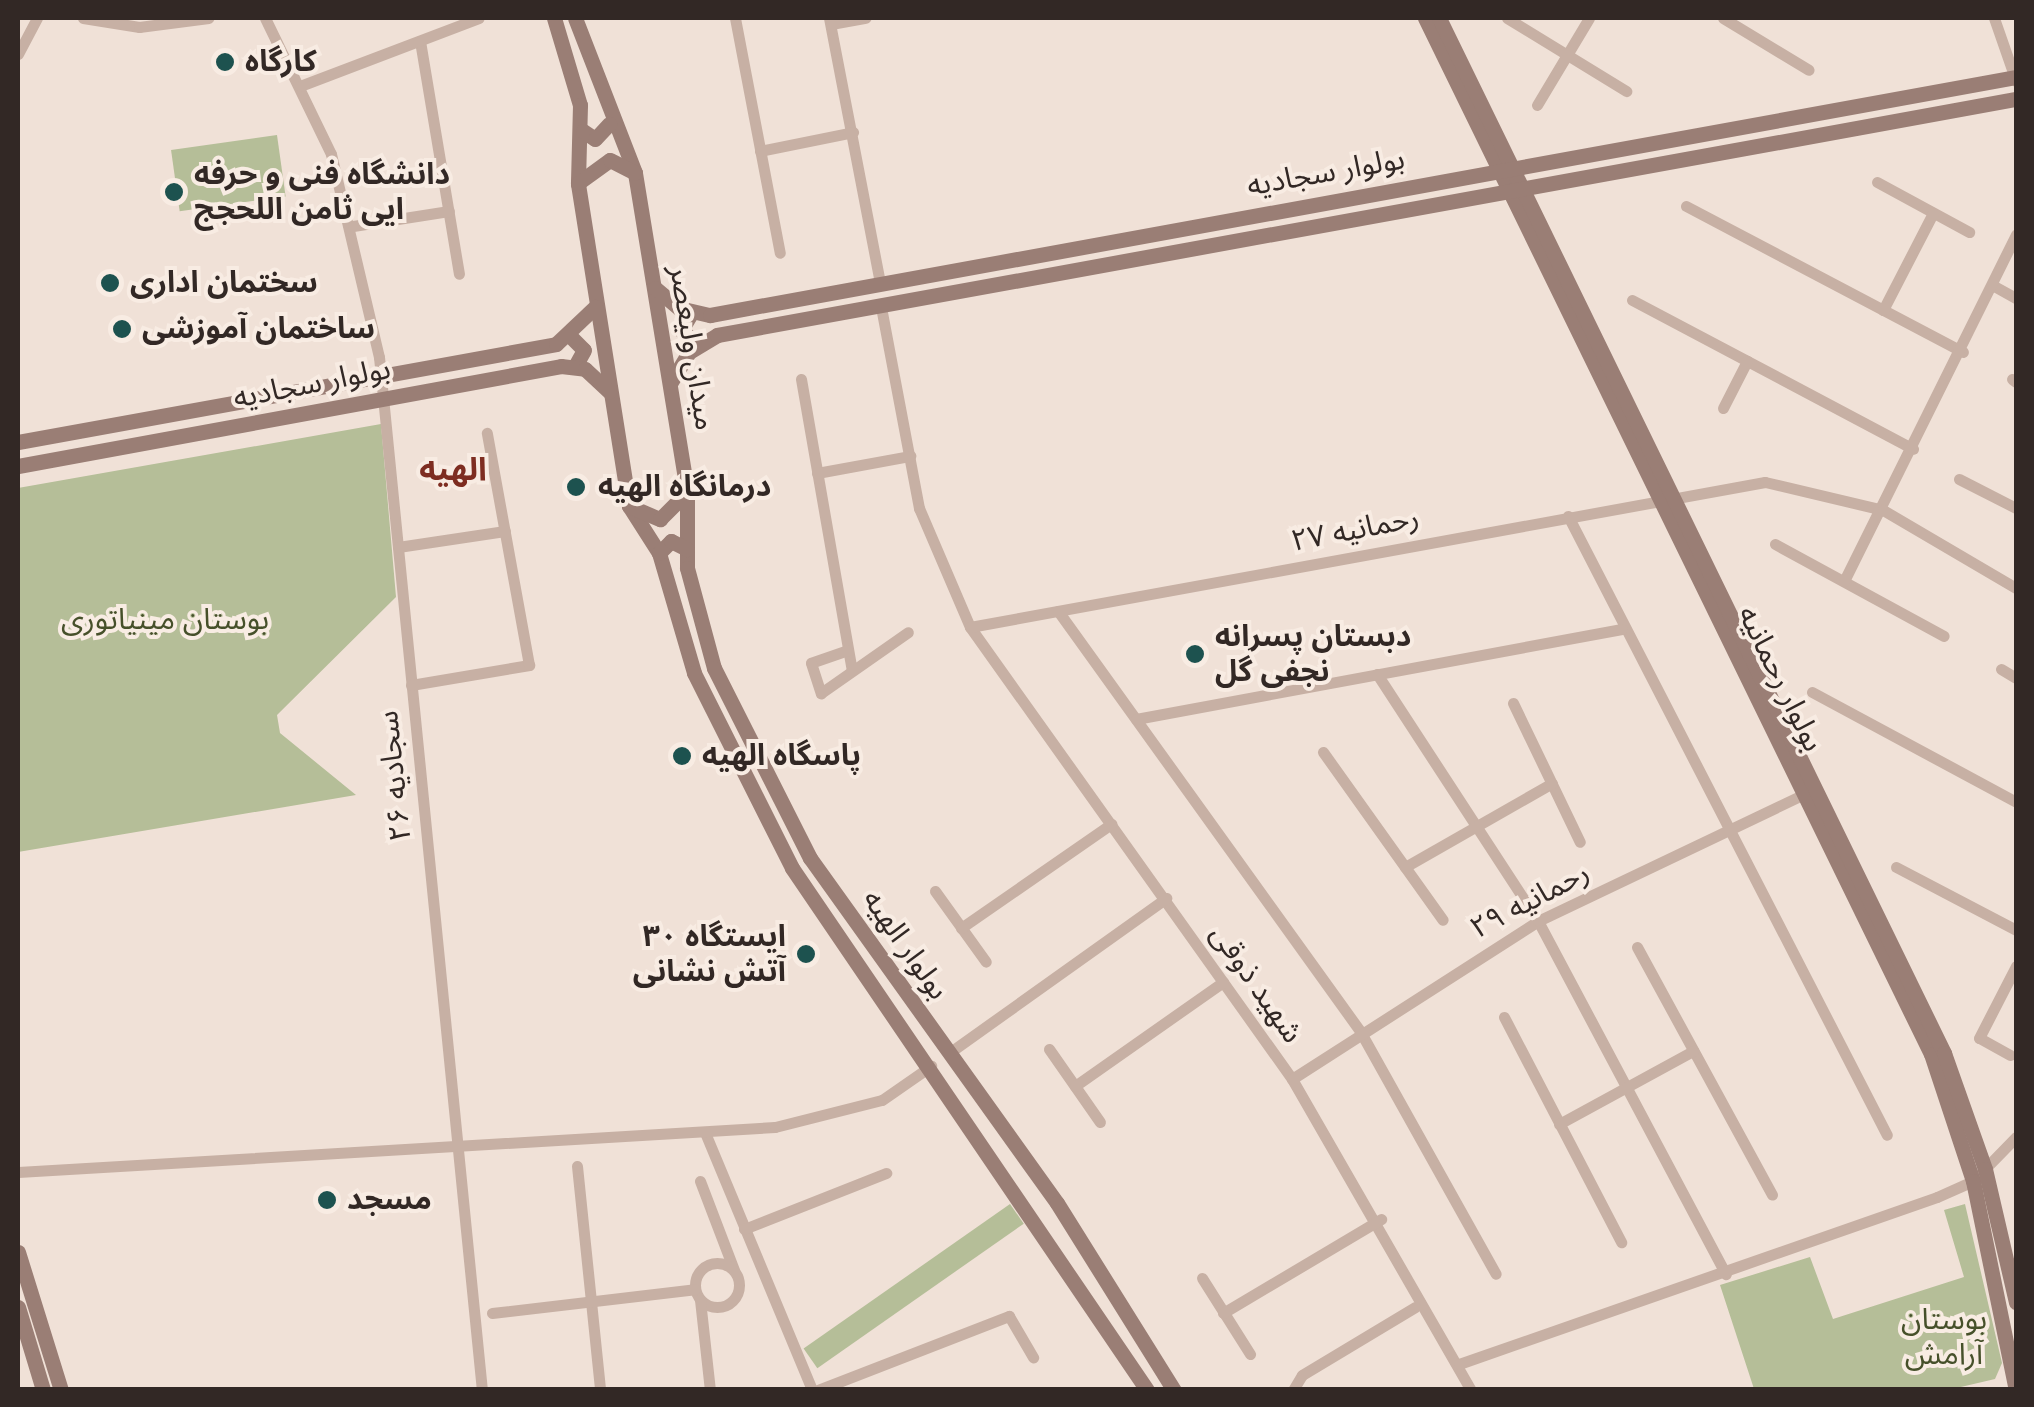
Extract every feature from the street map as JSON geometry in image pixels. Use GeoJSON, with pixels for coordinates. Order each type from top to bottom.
{"type":"FeatureCollection","features":[{"type":"Feature","properties":{"kind":"main road"},"geometry":{"type":"LineString","coordinates":[[554,18],[582,131],[578,184],[629,506],[660,519],[687,492]]}},
{"type":"Feature","properties":{"kind":"main road"},"geometry":{"type":"LineString","coordinates":[[575,18],[609,124],[602,137],[582,131]]}},
{"type":"Feature","properties":{"kind":"main road","name":"بولوار رحمانیه"},"geometry":{"type":"LineString","coordinates":[[1425,18],[1668,494],[1812,790],[1931,1054],[1979,1175],[2016,1302]]}},
{"type":"Feature","properties":{"kind":"main road","name":"بولوار رحمانیه"},"geometry":{"type":"LineString","coordinates":[[1439,18],[1505,169]]}},
{"type":"Feature","properties":{"kind":"main road","name":"بولوار سجادیه"},"geometry":{"type":"LineString","coordinates":[[692,312],[880,283],[2016,78]]}},
{"type":"Feature","properties":{"kind":"main road","name":"بولوار سجادیه"},"geometry":{"type":"LineString","coordinates":[[697,344],[1515,189],[2016,99]]}},
{"type":"Feature","properties":{"kind":"main road","name":"میدان ولیعصر"},"geometry":{"type":"LineString","coordinates":[[609,124],[635,173],[687,492]]}},
{"type":"Feature","properties":{"kind":"main road"},"geometry":{"type":"LineString","coordinates":[[578,184],[596,163],[635,173]]}},
{"type":"Feature","properties":{"kind":"main road"},"geometry":{"type":"LineString","coordinates":[[654,287],[692,312],[681,330],[697,344],[671,382]]}},
{"type":"Feature","properties":{"kind":"main road"},"geometry":{"type":"LineString","coordinates":[[596,303],[571,336],[584,350],[576,366],[609,390]]}},
{"type":"Feature","properties":{"kind":"main road","name":"بولوار سجادیه"},"geometry":{"type":"LineString","coordinates":[[18,442],[571,336]]}},
{"type":"Feature","properties":{"kind":"main road","name":"بولوار سجادیه"},"geometry":{"type":"LineString","coordinates":[[18,466],[576,366]]}},
{"type":"Feature","properties":{"kind":"main road","name":"بولوار الهیه"},"geometry":{"type":"LineString","coordinates":[[687,492],[686,548],[714,668],[756,764],[810,858],[1131,1312],[1174,1390]]}},
{"type":"Feature","properties":{"kind":"main road","name":"بولوار الهیه"},"geometry":{"type":"LineString","coordinates":[[629,506],[659,553],[694,673],[739,772],[792,868],[931,1066],[1147,1390]]}},
{"type":"Feature","properties":{"kind":"main road"},"geometry":{"type":"LineString","coordinates":[[659,553],[671,541],[686,548]]}},
{"type":"Feature","properties":{"kind":"main road"},"geometry":{"type":"LineString","coordinates":[[931,1066],[949,1053]]}},
{"type":"Feature","properties":{"kind":"main road","name":"بولوار رحمانیه"},"geometry":{"type":"LineString","coordinates":[[1979,1175],[2016,1390]]}},
{"type":"Feature","properties":{"kind":"main road"},"geometry":{"type":"LineString","coordinates":[[18,1252],[60,1390]]}},
{"type":"Feature","properties":{"kind":"main road"},"geometry":{"type":"LineString","coordinates":[[18,1307],[43,1390]]}},
{"type":"Feature","properties":{"kind":"street"},"geometry":{"type":"LineString","coordinates":[[18,54],[37,18]]}},
{"type":"Feature","properties":{"kind":"street"},"geometry":{"type":"LineString","coordinates":[[83,18],[139,27],[208,18]]}},
{"type":"Feature","properties":{"kind":"street","name":"سجادیه ۲۶"},"geometry":{"type":"LineString","coordinates":[[265,18],[300,86],[353,226],[384,398],[482,1390]]}},
{"type":"Feature","properties":{"kind":"street"},"geometry":{"type":"LineString","coordinates":[[300,86],[479,18]]}},
{"type":"Feature","properties":{"kind":"street"},"geometry":{"type":"LineString","coordinates":[[735,18],[780,253]]}},
{"type":"Feature","properties":{"kind":"street"},"geometry":{"type":"LineString","coordinates":[[865,18],[830,21],[880,283]]}},
{"type":"Feature","properties":{"kind":"street"},"geometry":{"type":"LineString","coordinates":[[1507,18],[1626,91]]}},
{"type":"Feature","properties":{"kind":"street"},"geometry":{"type":"LineString","coordinates":[[1537,105],[1589,18]]}},
{"type":"Feature","properties":{"kind":"street"},"geometry":{"type":"LineString","coordinates":[[1722,18],[1809,70]]}},
{"type":"Feature","properties":{"kind":"street"},"geometry":{"type":"LineString","coordinates":[[1994,18],[2016,78]]}},
{"type":"Feature","properties":{"kind":"street"},"geometry":{"type":"LineString","coordinates":[[420,41],[459,274]]}},
{"type":"Feature","properties":{"kind":"street"},"geometry":{"type":"LineString","coordinates":[[760,151],[853,132]]}},
{"type":"Feature","properties":{"kind":"street"},"geometry":{"type":"LineString","coordinates":[[1876,182],[1970,232]]}},
{"type":"Feature","properties":{"kind":"street"},"geometry":{"type":"LineString","coordinates":[[1686,206],[1964,352]]}},
{"type":"Feature","properties":{"kind":"street"},"geometry":{"type":"LineString","coordinates":[[353,226],[449,211]]}},
{"type":"Feature","properties":{"kind":"street"},"geometry":{"type":"LineString","coordinates":[[1883,310],[1933,212]]}},
{"type":"Feature","properties":{"kind":"street"},"geometry":{"type":"LineString","coordinates":[[1844,581],[1964,352],[2016,234]]}},
{"type":"Feature","properties":{"kind":"street"},"geometry":{"type":"LineString","coordinates":[[1994,286],[2016,298]]}},
{"type":"Feature","properties":{"kind":"street"},"geometry":{"type":"LineString","coordinates":[[1632,300],[1913,449]]}},
{"type":"Feature","properties":{"kind":"street","name":"شهید ذوقی"},"geometry":{"type":"LineString","coordinates":[[881,307],[934,557],[970,626],[1292,1079],[1381,1219],[1471,1390]]}},
{"type":"Feature","properties":{"kind":"street"},"geometry":{"type":"LineString","coordinates":[[1723,408],[1747,361]]}},
{"type":"Feature","properties":{"kind":"street"},"geometry":{"type":"LineString","coordinates":[[800,379],[852,672]]}},
{"type":"Feature","properties":{"kind":"street"},"geometry":{"type":"LineString","coordinates":[[412,685],[528,664],[487,433]]}},
{"type":"Feature","properties":{"kind":"street"},"geometry":{"type":"LineString","coordinates":[[817,473],[910,456]]}},
{"type":"Feature","properties":{"kind":"street"},"geometry":{"type":"LineString","coordinates":[[1960,479],[2016,508]]}},
{"type":"Feature","properties":{"kind":"street","name":"رحمانیه ۲۷"},"geometry":{"type":"LineString","coordinates":[[970,626],[1568,516],[1668,494],[1764,482],[1883,510],[2016,588]]}},
{"type":"Feature","properties":{"kind":"street"},"geometry":{"type":"LineString","coordinates":[[1568,516],[1724,831],[1886,1135]]}},
{"type":"Feature","properties":{"kind":"street"},"geometry":{"type":"LineString","coordinates":[[398,547],[505,531]]}},
{"type":"Feature","properties":{"kind":"street"},"geometry":{"type":"LineString","coordinates":[[1775,544],[1944,636]]}},
{"type":"Feature","properties":{"kind":"street"},"geometry":{"type":"LineString","coordinates":[[1058,611],[1360,1031],[1496,1274]]}},
{"type":"Feature","properties":{"kind":"street"},"geometry":{"type":"LineString","coordinates":[[1136,719],[1622,629]]}},
{"type":"Feature","properties":{"kind":"street"},"geometry":{"type":"LineString","coordinates":[[848,650],[811,662],[822,692],[908,632]]}},
{"type":"Feature","properties":{"kind":"street"},"geometry":{"type":"LineString","coordinates":[[2000,669],[2016,678]]}},
{"type":"Feature","properties":{"kind":"street"},"geometry":{"type":"LineString","coordinates":[[1377,674],[1469,826],[1538,921],[1726,1274]]}},
{"type":"Feature","properties":{"kind":"street"},"geometry":{"type":"LineString","coordinates":[[1812,692],[2016,802]]}},
{"type":"Feature","properties":{"kind":"street"},"geometry":{"type":"LineString","coordinates":[[1512,703],[1580,842]]}},
{"type":"Feature","properties":{"kind":"street"},"geometry":{"type":"LineString","coordinates":[[1323,752],[1443,920]]}},
{"type":"Feature","properties":{"kind":"street"},"geometry":{"type":"LineString","coordinates":[[1405,867],[1469,826],[1552,783]]}},
{"type":"Feature","properties":{"kind":"street","name":"رحمانیه ۲۹"},"geometry":{"type":"LineString","coordinates":[[1292,1079],[1360,1031],[1538,921],[1812,790]]}},
{"type":"Feature","properties":{"kind":"street"},"geometry":{"type":"LineString","coordinates":[[961,928],[1111,824]]}},
{"type":"Feature","properties":{"kind":"street"},"geometry":{"type":"LineString","coordinates":[[1896,867],[2016,930]]}},
{"type":"Feature","properties":{"kind":"street"},"geometry":{"type":"LineString","coordinates":[[935,891],[986,962]]}},
{"type":"Feature","properties":{"kind":"street"},"geometry":{"type":"LineString","coordinates":[[949,1053],[1166,898]]}},
{"type":"Feature","properties":{"kind":"street"},"geometry":{"type":"LineString","coordinates":[[1637,947],[1772,1195]]}},
{"type":"Feature","properties":{"kind":"street"},"geometry":{"type":"LineString","coordinates":[[2010,1054],[1979,1038],[2016,966]]}},
{"type":"Feature","properties":{"kind":"street"},"geometry":{"type":"LineString","coordinates":[[1075,1086],[1223,982]]}},
{"type":"Feature","properties":{"kind":"street"},"geometry":{"type":"LineString","coordinates":[[1504,1018],[1621,1242]]}},
{"type":"Feature","properties":{"kind":"street"},"geometry":{"type":"LineString","coordinates":[[1049,1049],[1100,1122]]}},
{"type":"Feature","properties":{"kind":"street"},"geometry":{"type":"LineString","coordinates":[[1559,1124],[1694,1050]]}},
{"type":"Feature","properties":{"kind":"street"},"geometry":{"type":"LineString","coordinates":[[18,1172],[706,1135],[830,1120],[931,1066]]}},
{"type":"Feature","properties":{"kind":"street"},"geometry":{"type":"LineString","coordinates":[[706,1135],[815,1390],[1010,1316],[1033,1357]]}},
{"type":"Feature","properties":{"kind":"street"},"geometry":{"type":"LineString","coordinates":[[1458,1364],[1726,1274],[1979,1175],[2016,1137]]}},
{"type":"Feature","properties":{"kind":"street"},"geometry":{"type":"LineString","coordinates":[[577,1166],[600,1390]]}},
{"type":"Feature","properties":{"kind":"street"},"geometry":{"type":"LineString","coordinates":[[744,1228],[886,1173]]}},
{"type":"Feature","properties":{"kind":"street"},"geometry":{"type":"LineString","coordinates":[[492,1313],[592,1300],[697,1295],[732,1302],[734,1270],[700,1180]]}},
{"type":"Feature","properties":{"kind":"street"},"geometry":{"type":"LineString","coordinates":[[1224,1312],[1381,1219]]}},
{"type":"Feature","properties":{"kind":"street"},"geometry":{"type":"LineString","coordinates":[[710,1390],[697,1295],[712,1262],[734,1270]]}},
{"type":"Feature","properties":{"kind":"street"},"geometry":{"type":"LineString","coordinates":[[1202,1278],[1250,1354]]}},
{"type":"Feature","properties":{"kind":"street"},"geometry":{"type":"LineString","coordinates":[[1293,1390],[1302,1375],[1415,1307]]}},
{"type":"Feature","properties":{"kind":"green space"},"geometry":{"type":"Polygon","coordinates":[[[277,135],[286,196],[180,211],[171,150],[277,135]]]}},
{"type":"Feature","properties":{"kind":"green space","name":"بوستان مینیاتوری"},"geometry":{"type":"Polygon","coordinates":[[[381,424],[396,597],[277,715],[280,733],[356,795],[18,852],[18,488],[381,424]]]}},
{"type":"Feature","properties":{"kind":"green space"},"geometry":{"type":"Polygon","coordinates":[[[1010,1204],[1024,1224],[817,1368],[804,1349],[1010,1204]]]}},
{"type":"Feature","properties":{"kind":"green space","name":"بوستان آرامش"},"geometry":{"type":"Polygon","coordinates":[[[1965,1204],[2002,1363],[1995,1379],[1948,1390],[1754,1389],[1720,1285],[1810,1257],[1833,1319],[1964,1277],[1944,1210],[1965,1204]]]}},
{"type":"Feature","properties":{"kind":"place","name":"کارگاه"},"geometry":{"type":"Point","coordinates":[225,62]}},
{"type":"Feature","properties":{"kind":"place","name":"دانشگاه فنی و حرفه ایی ثامن اللحجج"},"geometry":{"type":"Point","coordinates":[174,192]}},
{"type":"Feature","properties":{"kind":"place","name":"سختمان اداری"},"geometry":{"type":"Point","coordinates":[110,283]}},
{"type":"Feature","properties":{"kind":"place","name":"ساختمان آموزشی"},"geometry":{"type":"Point","coordinates":[122,329]}},
{"type":"Feature","properties":{"kind":"place","name":"درمانگاه الهیه"},"geometry":{"type":"Point","coordinates":[576,487]}},
{"type":"Feature","properties":{"kind":"place","name":"دبستان پسرانه نجفی گل"},"geometry":{"type":"Point","coordinates":[1195,654]}},
{"type":"Feature","properties":{"kind":"place","name":"پاسگاه الهیه"},"geometry":{"type":"Point","coordinates":[682,756]}},
{"type":"Feature","properties":{"kind":"place","name":"ایستگاه ۳۰ آتش نشانی"},"geometry":{"type":"Point","coordinates":[806,954]}},
{"type":"Feature","properties":{"kind":"place","name":"مسجد"},"geometry":{"type":"Point","coordinates":[327,1200]}},
{"type":"Feature","properties":{"kind":"district","name":"الهیه"},"geometry":{"type":"Point","coordinates":[453,470]}}]}
